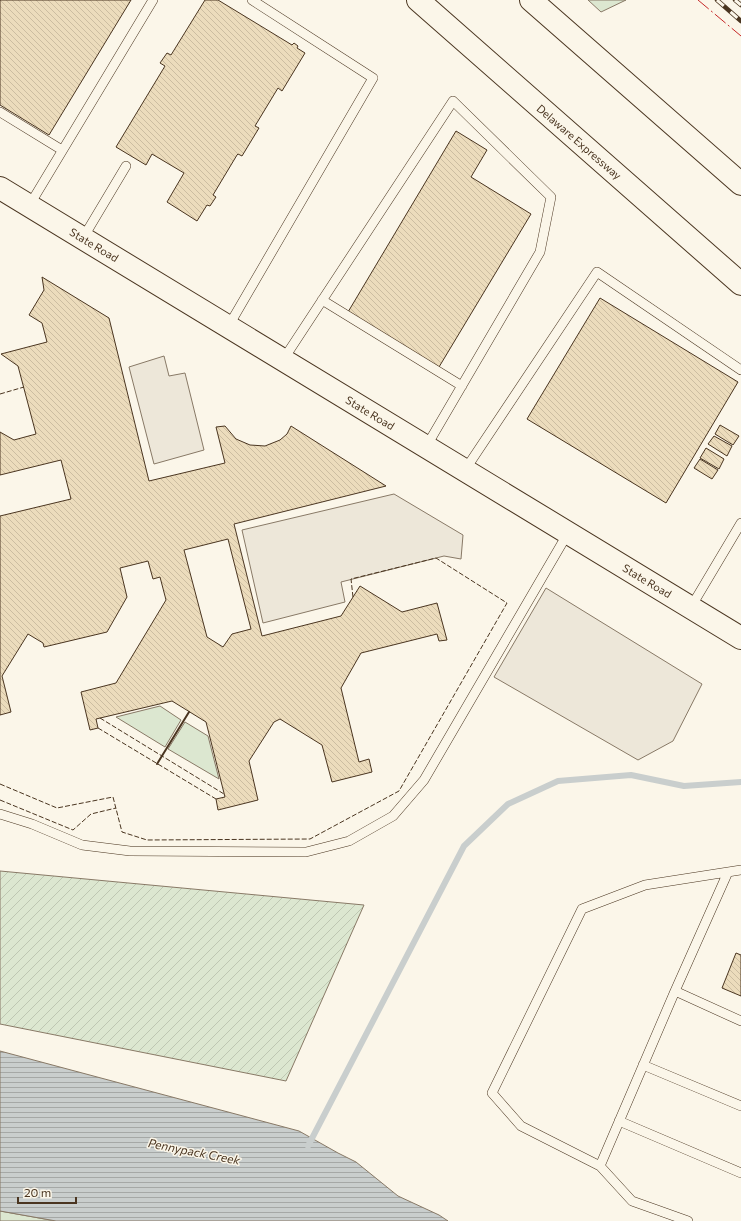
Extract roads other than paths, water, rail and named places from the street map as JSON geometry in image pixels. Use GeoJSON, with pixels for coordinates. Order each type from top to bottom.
{"type":"FeatureCollection","features":[{"type":"Feature","properties":{"kind":"main road","name":"Delaware Expressway"},"geometry":{"type":"LineString","coordinates":[[418,0],[741,284]]}},
{"type":"Feature","properties":{"kind":"main road"},"geometry":{"type":"LineString","coordinates":[[531,0],[741,184]]}},
{"type":"Feature","properties":{"kind":"main road","name":"State Road"},"geometry":{"type":"LineString","coordinates":[[0,188],[741,638]]}},
{"type":"Feature","properties":{"kind":"lane"},"geometry":{"type":"LineString","coordinates":[[29,206],[153,0]]}},
{"type":"Feature","properties":{"kind":"lane"},"geometry":{"type":"LineString","coordinates":[[228,327],[373,78],[252,0]]}},
{"type":"Feature","properties":{"kind":"lane"},"geometry":{"type":"LineString","coordinates":[[283,360],[452,100],[551,197],[540,252],[426,447]]}},
{"type":"Feature","properties":{"kind":"lane"},"geometry":{"type":"LineString","coordinates":[[0,112],[62,150]]}},
{"type":"Feature","properties":{"kind":"lane"},"geometry":{"type":"LineString","coordinates":[[83,238],[126,166]]}},
{"type":"Feature","properties":{"kind":"lane"},"geometry":{"type":"LineString","coordinates":[[465,471],[597,272],[741,370]]}},
{"type":"Feature","properties":{"kind":"lane"},"geometry":{"type":"LineString","coordinates":[[322,300],[462,386]]}},
{"type":"Feature","properties":{"kind":"lane"},"geometry":{"type":"LineString","coordinates":[[691,607],[741,523]]}},
{"type":"Feature","properties":{"kind":"lane"},"geometry":{"type":"LineString","coordinates":[[0,814],[32,824],[82,845],[130,851],[306,852],[349,841],[393,816],[424,780],[568,533]]}},
{"type":"Feature","properties":{"kind":"lane"},"geometry":{"type":"LineString","coordinates":[[688,1221],[632,1201],[600,1166],[521,1126],[492,1093],[582,909],[645,885],[741,870]]}},
{"type":"Feature","properties":{"kind":"lane"},"geometry":{"type":"LineString","coordinates":[[600,1166],[674,991],[728,872]]}},
{"type":"Feature","properties":{"kind":"lane"},"geometry":{"type":"LineString","coordinates":[[674,991],[741,1021]]}},
{"type":"Feature","properties":{"kind":"lane"},"geometry":{"type":"LineString","coordinates":[[643,1065],[741,1106]]}},
{"type":"Feature","properties":{"kind":"lane"},"geometry":{"type":"LineString","coordinates":[[618,1121],[741,1173]]}},
{"type":"Feature","properties":{"kind":"water","name":"Pennypack Creek"},"geometry":{"type":"Polygon","coordinates":[[[0,1051],[299,1131],[356,1162],[398,1196],[439,1215],[448,1221],[56,1221],[0,1211],[0,1051]]]}},
{"type":"Feature","properties":{"kind":"waterway"},"geometry":{"type":"LineString","coordinates":[[308,1146],[464,846],[508,804],[558,781],[631,775],[684,786],[741,782]]}},
{"type":"Feature","properties":{"kind":"railway"},"geometry":{"type":"LineString","coordinates":[[717,0],[741,21]]}},
{"type":"Feature","properties":{"kind":"railway"},"geometry":{"type":"LineString","coordinates":[[735,0],[741,5]]}}]}
